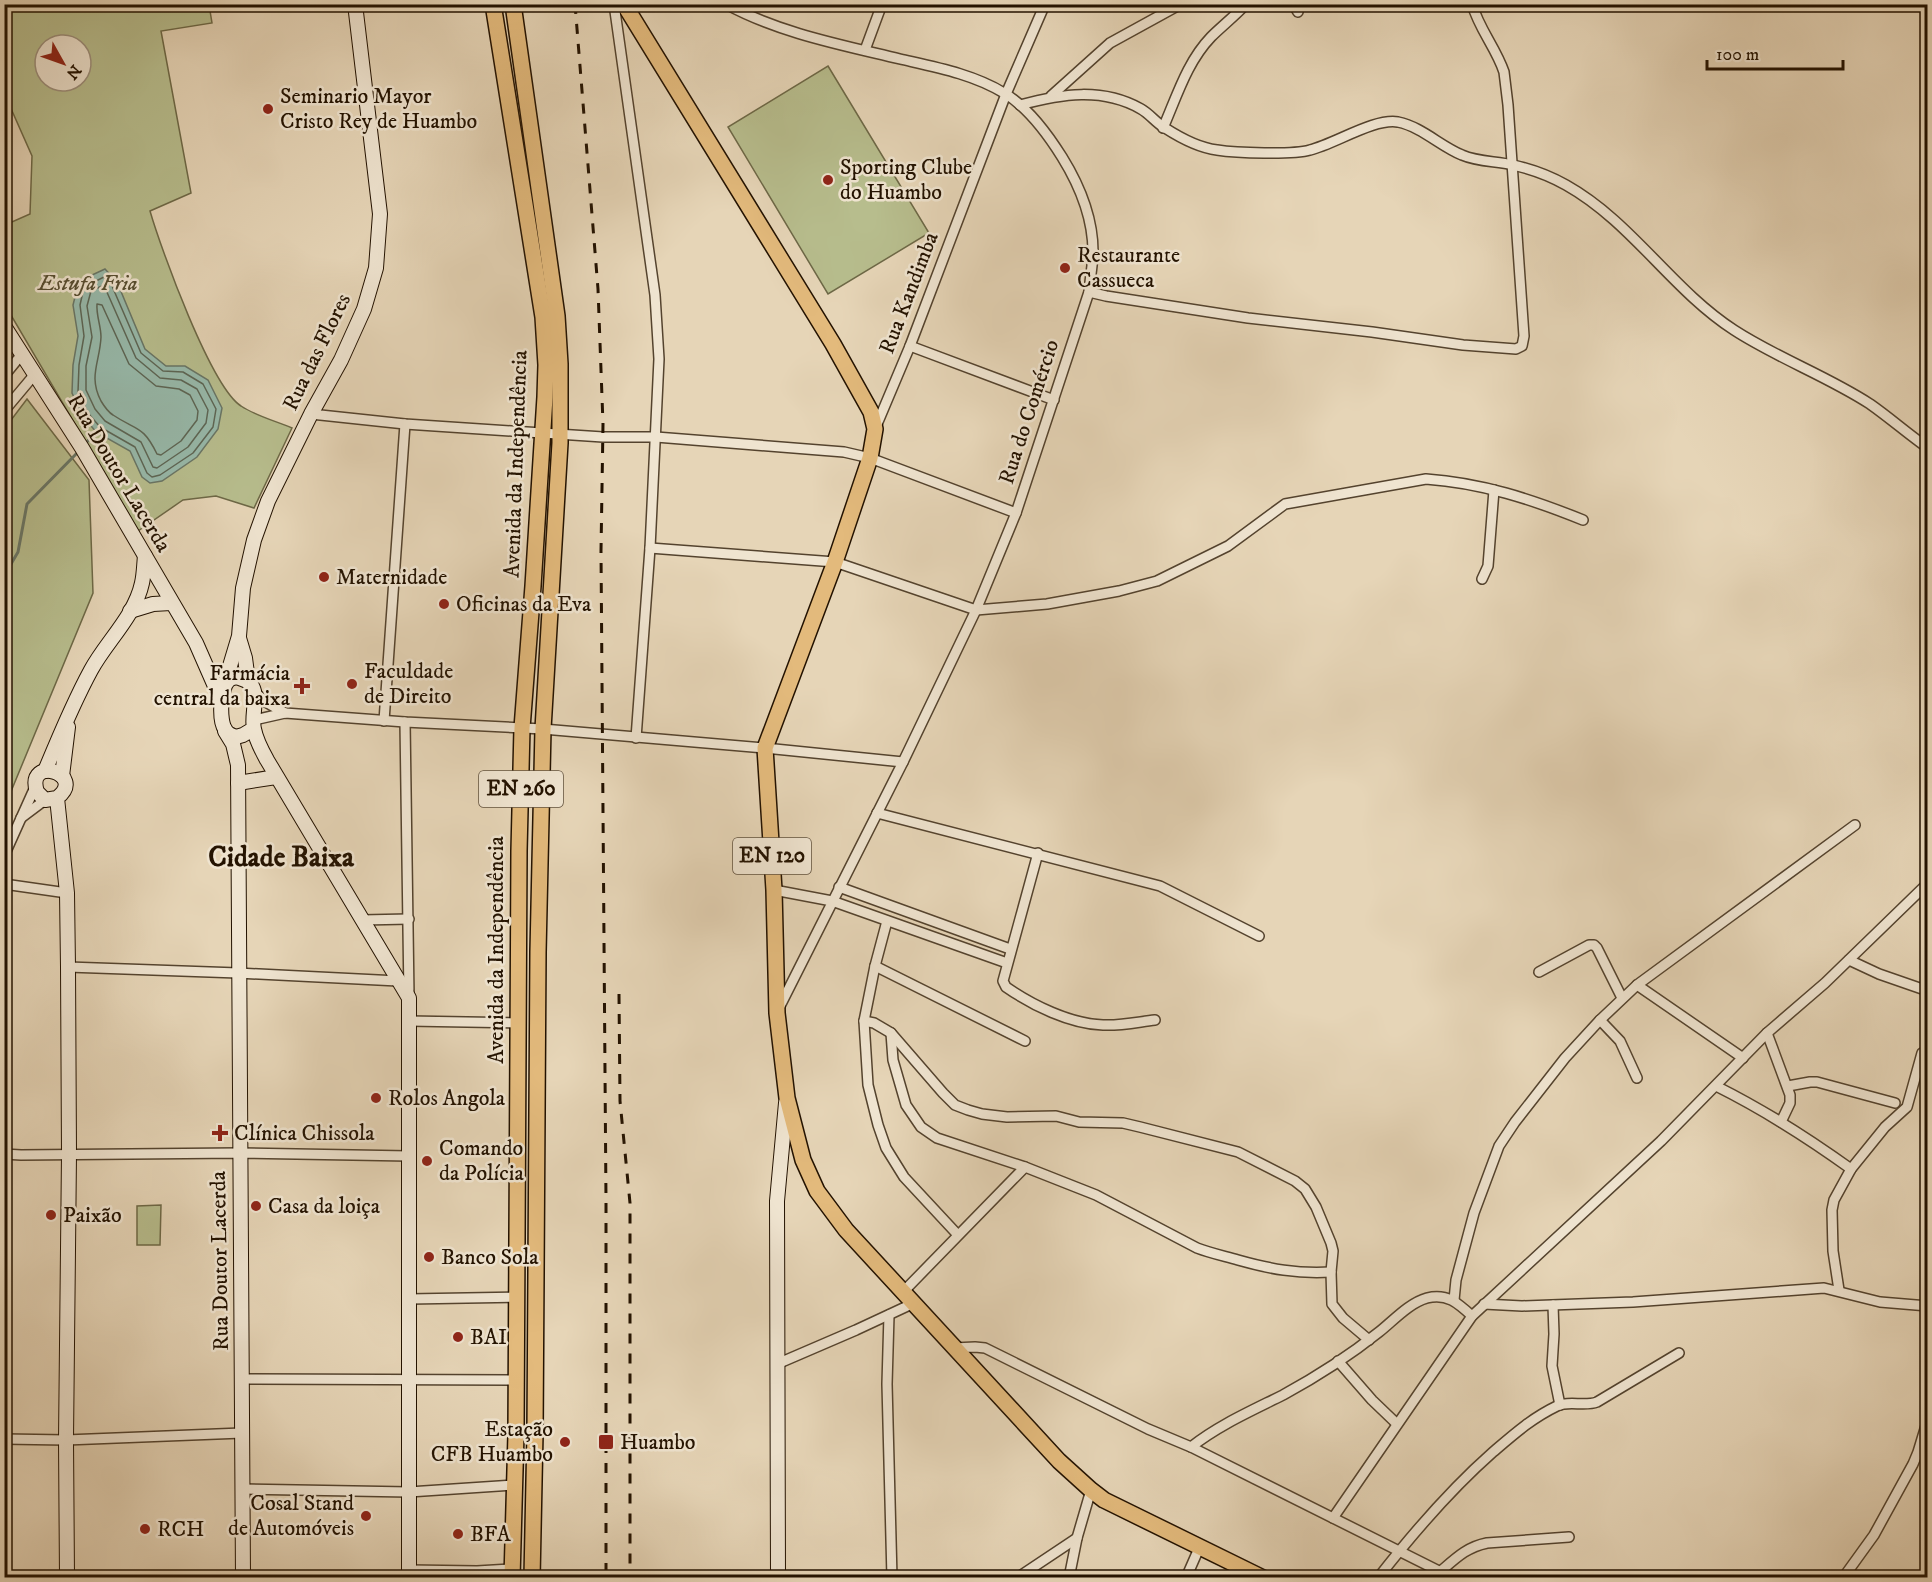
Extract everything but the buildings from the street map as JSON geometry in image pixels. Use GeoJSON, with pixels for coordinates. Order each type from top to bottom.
{"type":"FeatureCollection","features":[{"type":"Feature","properties":{"kind":"main road","name":"Avenida da Independência"},"geometry":{"type":"LineString","coordinates":[[493,4],[543,317],[546,365],[522,728],[519,851],[516,1434],[512,1573]]}},
{"type":"Feature","properties":{"kind":"main road","name":"Avenida da Independência"},"geometry":{"type":"LineString","coordinates":[[513,4],[557,316],[561,433],[543,729],[532,1578]]}},
{"type":"Feature","properties":{"kind":"main road"},"geometry":{"type":"LineString","coordinates":[[624,4],[833,344],[871,412],[876,429]]}},
{"type":"Feature","properties":{"kind":"main road","name":"EN 120"},"geometry":{"type":"LineString","coordinates":[[876,429],[870,458],[835,562],[765,748],[774,890],[777,1012],[787,1098],[803,1160],[817,1191],[846,1230],[1059,1461],[1091,1490],[1120,1508],[1263,1578]]}},
{"type":"Feature","properties":{"kind":"main road"},"geometry":{"type":"LineString","coordinates":[[533,586],[552,586]]}},
{"type":"Feature","properties":{"kind":"main road"},"geometry":{"type":"LineString","coordinates":[[519,851],[540,852]]}},
{"type":"Feature","properties":{"kind":"main road"},"geometry":{"type":"LineString","coordinates":[[519,870],[540,870]]}},
{"type":"Feature","properties":{"kind":"main road"},"geometry":{"type":"LineString","coordinates":[[518,1153],[536,1152]]}},
{"type":"Feature","properties":{"kind":"main road"},"geometry":{"type":"LineString","coordinates":[[516,1434],[535,1433]]}},
{"type":"Feature","properties":{"kind":"street"},"geometry":{"type":"LineString","coordinates":[[219,4],[226,4]]}},
{"type":"Feature","properties":{"kind":"street","name":"Rua das Flores"},"geometry":{"type":"LineString","coordinates":[[243,680],[239,636],[243,588],[254,540],[268,501],[311,414],[341,360],[364,309],[376,268],[380,214],[355,4]]}},
{"type":"Feature","properties":{"kind":"street"},"geometry":{"type":"LineString","coordinates":[[614,4],[655,295],[659,359],[650,548],[636,738]]}},
{"type":"Feature","properties":{"kind":"street","name":"Rua do Comércio"},"geometry":{"type":"LineString","coordinates":[[726,4],[750,17],[965,76],[1006,94],[1040,125],[1054,144],[1080,192],[1089,220],[1093,255],[1089,292],[1054,400],[1016,513],[976,610],[903,762],[777,1012]]}},
{"type":"Feature","properties":{"kind":"street"},"geometry":{"type":"LineString","coordinates":[[865,50],[882,4]]}},
{"type":"Feature","properties":{"kind":"street","name":"Rua Kandimba"},"geometry":{"type":"LineString","coordinates":[[876,429],[1006,94],[1045,4]]}},
{"type":"Feature","properties":{"kind":"street"},"geometry":{"type":"LineString","coordinates":[[1051,96],[1110,43],[1181,4]]}},
{"type":"Feature","properties":{"kind":"street"},"geometry":{"type":"LineString","coordinates":[[1164,128],[1187,72],[1199,53],[1211,37],[1246,4]]}},
{"type":"Feature","properties":{"kind":"street"},"geometry":{"type":"LineString","coordinates":[[1089,292],[1248,318],[1463,345],[1516,349],[1522,346],[1524,336],[1504,72],[1499,56],[1476,18],[1472,4]]}},
{"type":"Feature","properties":{"kind":"street"},"geometry":{"type":"LineString","coordinates":[[1020,105],[1051,96],[1091,94],[1113,98],[1142,110],[1164,128],[1216,150],[1309,151],[1384,122],[1397,122],[1414,128],[1463,156],[1512,165],[1546,175],[1604,210],[1699,305],[1734,330],[1870,404],[1928,448]]}},
{"type":"Feature","properties":{"kind":"street","name":"Rua Doutor Lacerda"},"geometry":{"type":"LineString","coordinates":[[4,326],[82,448],[196,643],[221,700]]}},
{"type":"Feature","properties":{"kind":"street"},"geometry":{"type":"LineString","coordinates":[[910,346],[1054,400]]}},
{"type":"Feature","properties":{"kind":"street"},"geometry":{"type":"LineString","coordinates":[[4,376],[22,354]]}},
{"type":"Feature","properties":{"kind":"street"},"geometry":{"type":"LineString","coordinates":[[4,411],[35,374]]}},
{"type":"Feature","properties":{"kind":"street"},"geometry":{"type":"LineString","coordinates":[[311,414],[405,424],[603,437],[656,437],[844,452],[870,458],[1016,513]]}},
{"type":"Feature","properties":{"kind":"street"},"geometry":{"type":"LineString","coordinates":[[384,721],[405,424]]}},
{"type":"Feature","properties":{"kind":"street"},"geometry":{"type":"LineString","coordinates":[[650,548],[835,562],[976,610],[1047,604],[1119,591],[1157,581],[1227,546],[1285,504],[1426,479],[1494,490],[1533,500],[1583,520]]}},
{"type":"Feature","properties":{"kind":"street"},"geometry":{"type":"LineString","coordinates":[[1482,579],[1488,566],[1494,490]]}},
{"type":"Feature","properties":{"kind":"street"},"geometry":{"type":"LineString","coordinates":[[4,856],[35,787],[37,777],[45,771],[70,710],[92,668],[130,611],[142,583],[145,556]]}},
{"type":"Feature","properties":{"kind":"street"},"geometry":{"type":"LineString","coordinates":[[130,611],[153,604],[171,603]]}},
{"type":"Feature","properties":{"kind":"street","name":"Rua das Flores"},"geometry":{"type":"LineString","coordinates":[[239,636],[245,658],[243,680]]}},
{"type":"Feature","properties":{"kind":"street","name":"Rua Doutor Lacerda"},"geometry":{"type":"LineString","coordinates":[[196,643],[243,680]]}},
{"type":"Feature","properties":{"kind":"street"},"geometry":{"type":"LineString","coordinates":[[243,680],[264,701],[285,713]]}},
{"type":"Feature","properties":{"kind":"street"},"geometry":{"type":"LineString","coordinates":[[243,680],[263,752],[276,777],[409,998]]}},
{"type":"Feature","properties":{"kind":"street","name":"Rua Doutor Lacerda"},"geometry":{"type":"LineString","coordinates":[[243,680],[228,681],[224,686],[221,700],[222,724],[233,744],[238,761],[243,1578]]}},
{"type":"Feature","properties":{"kind":"street"},"geometry":{"type":"LineString","coordinates":[[19,820],[64,790],[62,776],[70,710]]}},
{"type":"Feature","properties":{"kind":"street"},"geometry":{"type":"LineString","coordinates":[[225,731],[236,737],[243,735],[254,724],[285,713],[384,721],[543,729],[903,762]]}},
{"type":"Feature","properties":{"kind":"street"},"geometry":{"type":"LineString","coordinates":[[405,722],[409,919],[409,1574],[477,1571],[512,1573]]}},
{"type":"Feature","properties":{"kind":"street"},"geometry":{"type":"LineString","coordinates":[[45,771],[54,771],[62,776]]}},
{"type":"Feature","properties":{"kind":"street"},"geometry":{"type":"LineString","coordinates":[[238,783],[276,777]]}},
{"type":"Feature","properties":{"kind":"street"},"geometry":{"type":"LineString","coordinates":[[35,787],[40,797],[51,799]]}},
{"type":"Feature","properties":{"kind":"street"},"geometry":{"type":"LineString","coordinates":[[51,799],[67,893],[69,1154],[67,1578]]}},
{"type":"Feature","properties":{"kind":"street"},"geometry":{"type":"LineString","coordinates":[[877,813],[1160,886],[1259,936]]}},
{"type":"Feature","properties":{"kind":"street"},"geometry":{"type":"LineString","coordinates":[[1454,1300],[1456,1280],[1474,1213],[1498,1146],[1564,1058],[1637,985],[1855,825]]}},
{"type":"Feature","properties":{"kind":"street"},"geometry":{"type":"LineString","coordinates":[[1038,854],[1010,949],[1003,981],[1006,987],[1046,1009],[1074,1020],[1101,1026],[1155,1020]]}},
{"type":"Feature","properties":{"kind":"street"},"geometry":{"type":"LineString","coordinates":[[1333,1518],[1472,1316],[1661,1141],[1767,1033],[1825,983],[1928,883]]}},
{"type":"Feature","properties":{"kind":"street"},"geometry":{"type":"LineString","coordinates":[[4,884],[67,893]]}},
{"type":"Feature","properties":{"kind":"street"},"geometry":{"type":"LineString","coordinates":[[839,887],[1010,949]]}},
{"type":"Feature","properties":{"kind":"street"},"geometry":{"type":"LineString","coordinates":[[774,890],[832,901],[1007,963]]}},
{"type":"Feature","properties":{"kind":"street"},"geometry":{"type":"LineString","coordinates":[[362,920],[409,919]]}},
{"type":"Feature","properties":{"kind":"street"},"geometry":{"type":"LineString","coordinates":[[887,921],[864,1021],[868,1085],[886,1148],[904,1178],[957,1234]]}},
{"type":"Feature","properties":{"kind":"street"},"geometry":{"type":"LineString","coordinates":[[1539,972],[1589,945],[1594,945],[1622,998]]}},
{"type":"Feature","properties":{"kind":"street"},"geometry":{"type":"LineString","coordinates":[[1849,960],[1928,992]]}},
{"type":"Feature","properties":{"kind":"street"},"geometry":{"type":"LineString","coordinates":[[875,966],[1025,1041]]}},
{"type":"Feature","properties":{"kind":"street"},"geometry":{"type":"LineString","coordinates":[[68,968],[399,981]]}},
{"type":"Feature","properties":{"kind":"street"},"geometry":{"type":"LineString","coordinates":[[1637,985],[1743,1058]]}},
{"type":"Feature","properties":{"kind":"street"},"geometry":{"type":"LineString","coordinates":[[1600,1020],[1620,1041],[1636,1078]]}},
{"type":"Feature","properties":{"kind":"street"},"geometry":{"type":"LineString","coordinates":[[409,1021],[518,1023]]}},
{"type":"Feature","properties":{"kind":"street"},"geometry":{"type":"LineString","coordinates":[[864,1021],[874,1023],[891,1033],[943,1093],[962,1108],[982,1114],[1007,1117],[1056,1116],[1079,1122],[1140,1127],[1238,1152],[1295,1181],[1305,1189],[1316,1206],[1331,1243],[1333,1251],[1332,1304],[1342,1318],[1369,1340]]}},
{"type":"Feature","properties":{"kind":"street"},"geometry":{"type":"LineString","coordinates":[[891,1033],[893,1060],[906,1105],[921,1127],[937,1138],[1025,1167],[1096,1195],[1197,1248],[1213,1254],[1295,1273],[1331,1272]]}},
{"type":"Feature","properties":{"kind":"street"},"geometry":{"type":"LineString","coordinates":[[1767,1033],[1790,1095],[1790,1103],[1781,1122]]}},
{"type":"Feature","properties":{"kind":"street"},"geometry":{"type":"LineString","coordinates":[[1839,1290],[1833,1251],[1832,1210],[1838,1190],[1885,1127],[1907,1107],[1922,1053]]}},
{"type":"Feature","properties":{"kind":"street"},"geometry":{"type":"LineString","coordinates":[[1788,1086],[1817,1082],[1895,1103]]}},
{"type":"Feature","properties":{"kind":"street"},"geometry":{"type":"LineString","coordinates":[[1716,1086],[1812,1141],[1851,1170]]}},
{"type":"Feature","properties":{"kind":"street"},"geometry":{"type":"LineString","coordinates":[[778,1578],[777,1201],[787,1098]]}},
{"type":"Feature","properties":{"kind":"street"},"geometry":{"type":"LineString","coordinates":[[4,1154],[239,1153],[409,1156]]}},
{"type":"Feature","properties":{"kind":"street"},"geometry":{"type":"LineString","coordinates":[[777,1364],[889,1315],[908,1297],[957,1234],[1025,1167]]}},
{"type":"Feature","properties":{"kind":"street"},"geometry":{"type":"LineString","coordinates":[[1484,1304],[1522,1306],[1633,1302],[1824,1288],[1880,1302],[1928,1306]]}},
{"type":"Feature","properties":{"kind":"street"},"geometry":{"type":"LineString","coordinates":[[409,1299],[517,1297]]}},
{"type":"Feature","properties":{"kind":"street"},"geometry":{"type":"LineString","coordinates":[[1191,1447],[1209,1434],[1307,1382],[1369,1340],[1416,1303],[1434,1298],[1454,1300],[1472,1316]]}},
{"type":"Feature","properties":{"kind":"street"},"geometry":{"type":"LineString","coordinates":[[1554,1305],[1552,1366],[1560,1405]]}},
{"type":"Feature","properties":{"kind":"street"},"geometry":{"type":"LineString","coordinates":[[889,1315],[887,1384],[892,1578]]}},
{"type":"Feature","properties":{"kind":"street"},"geometry":{"type":"LineString","coordinates":[[954,1348],[985,1348],[1148,1429],[1191,1447],[1453,1578]]}},
{"type":"Feature","properties":{"kind":"street"},"geometry":{"type":"LineString","coordinates":[[1378,1578],[1441,1503],[1479,1464],[1527,1422],[1560,1405],[1589,1405],[1597,1402],[1679,1353]]}},
{"type":"Feature","properties":{"kind":"street"},"geometry":{"type":"LineString","coordinates":[[1338,1361],[1396,1424]]}},
{"type":"Feature","properties":{"kind":"street"},"geometry":{"type":"LineString","coordinates":[[242,1379],[515,1380]]}},
{"type":"Feature","properties":{"kind":"street"},"geometry":{"type":"LineString","coordinates":[[1843,1578],[1874,1535],[1913,1464],[1928,1419]]}},
{"type":"Feature","properties":{"kind":"street"},"geometry":{"type":"LineString","coordinates":[[4,1439],[66,1440],[242,1433]]}},
{"type":"Feature","properties":{"kind":"street"},"geometry":{"type":"LineString","coordinates":[[242,1489],[409,1492],[513,1485]]}},
{"type":"Feature","properties":{"kind":"street"},"geometry":{"type":"LineString","coordinates":[[1069,1578],[1077,1538],[1091,1490]]}},
{"type":"Feature","properties":{"kind":"street"},"geometry":{"type":"LineString","coordinates":[[1441,1571],[1462,1552],[1475,1545],[1569,1537]]}},
{"type":"Feature","properties":{"kind":"street"},"geometry":{"type":"LineString","coordinates":[[1017,1578],[1077,1538]]}},
{"type":"Feature","properties":{"kind":"street"},"geometry":{"type":"LineString","coordinates":[[1186,1578],[1200,1546]]}},
{"type":"Feature","properties":{"kind":"green space","name":"Estufa Fria"},"geometry":{"type":"Polygon","coordinates":[[[4,5],[209,5],[212,23],[161,31],[191,193],[150,211],[188,316],[229,394],[247,410],[292,428],[254,508],[216,496],[183,500],[138,531],[5,305],[5,225],[30,214],[32,156],[5,95],[4,5]]]}},
{"type":"Feature","properties":{"kind":"green space","name":"Sporting Clube do Huambo"},"geometry":{"type":"Polygon","coordinates":[[[828,66],[929,233],[828,294],[728,127],[828,66]]]}},
{"type":"Feature","properties":{"kind":"green space"},"geometry":{"type":"Polygon","coordinates":[[[27,399],[89,480],[93,593],[5,806],[5,428],[27,399]]]}},
{"type":"Feature","properties":{"kind":"green space"},"geometry":{"type":"Polygon","coordinates":[[[161,1205],[160,1245],[137,1245],[137,1206],[161,1205]]]}},
{"type":"Feature","properties":{"kind":"water"},"geometry":{"type":"Polygon","coordinates":[[[105,269],[117,282],[145,349],[166,366],[185,366],[208,380],[222,408],[218,429],[197,457],[162,481],[150,483],[142,477],[130,451],[96,432],[83,416],[72,393],[73,365],[78,336],[73,305],[79,281],[105,269]]]}},
{"type":"Feature","properties":{"kind":"waterway"},"geometry":{"type":"LineString","coordinates":[[85,444],[96,432]]}},
{"type":"Feature","properties":{"kind":"waterway"},"geometry":{"type":"LineString","coordinates":[[4,576],[18,552],[27,504],[79,451]]}},
{"type":"Feature","properties":{"kind":"railway"},"geometry":{"type":"LineString","coordinates":[[575,4],[598,289],[603,424],[601,551],[606,1201],[606,1578]]}},
{"type":"Feature","properties":{"kind":"railway"},"geometry":{"type":"LineString","coordinates":[[619,994],[620,1101],[630,1203],[630,1578]]}},
{"type":"Feature","properties":{"kind":"place","name":"Seminario Mayor Cristo Rey de Huambo"},"geometry":{"type":"Point","coordinates":[268,109]}},
{"type":"Feature","properties":{"kind":"place","name":"Sporting Clube do Huambo"},"geometry":{"type":"Point","coordinates":[828,180]}},
{"type":"Feature","properties":{"kind":"place","name":"Restaurante Cassueca"},"geometry":{"type":"Point","coordinates":[1065,268]}},
{"type":"Feature","properties":{"kind":"place","name":"Maternidade"},"geometry":{"type":"Point","coordinates":[324,577]}},
{"type":"Feature","properties":{"kind":"place","name":"Oficinas da Eva"},"geometry":{"type":"Point","coordinates":[444,604]}},
{"type":"Feature","properties":{"kind":"place","name":"Faculdade de Direito"},"geometry":{"type":"Point","coordinates":[352,684]}},
{"type":"Feature","properties":{"kind":"place","name":"Farmácia central da baixa"},"geometry":{"type":"Point","coordinates":[302,686]}},
{"type":"Feature","properties":{"kind":"place","name":"Rolos Angola"},"geometry":{"type":"Point","coordinates":[376,1098]}},
{"type":"Feature","properties":{"kind":"place","name":"Clínica Chissola"},"geometry":{"type":"Point","coordinates":[220,1133]}},
{"type":"Feature","properties":{"kind":"place","name":"Comando da Polícia"},"geometry":{"type":"Point","coordinates":[427,1161]}},
{"type":"Feature","properties":{"kind":"place","name":"Casa da loiça"},"geometry":{"type":"Point","coordinates":[256,1206]}},
{"type":"Feature","properties":{"kind":"place","name":"Paixão"},"geometry":{"type":"Point","coordinates":[51,1215]}},
{"type":"Feature","properties":{"kind":"place","name":"Banco Sola"},"geometry":{"type":"Point","coordinates":[429,1257]}},
{"type":"Feature","properties":{"kind":"place","name":"BAI"},"geometry":{"type":"Point","coordinates":[458,1337]}},
{"type":"Feature","properties":{"kind":"place","name":"Estação CFB Huambo"},"geometry":{"type":"Point","coordinates":[565,1442]}},
{"type":"Feature","properties":{"kind":"place","name":"Huambo"},"geometry":{"type":"Point","coordinates":[606,1442]}},
{"type":"Feature","properties":{"kind":"place","name":"Cosal Stand de Automóveis"},"geometry":{"type":"Point","coordinates":[366,1516]}},
{"type":"Feature","properties":{"kind":"place","name":"RCH"},"geometry":{"type":"Point","coordinates":[145,1529]}},
{"type":"Feature","properties":{"kind":"place","name":"BFA"},"geometry":{"type":"Point","coordinates":[458,1534]}},
{"type":"Feature","properties":{"kind":"district","name":"Cidade Baixa"},"geometry":{"type":"Point","coordinates":[281,857]}}]}
